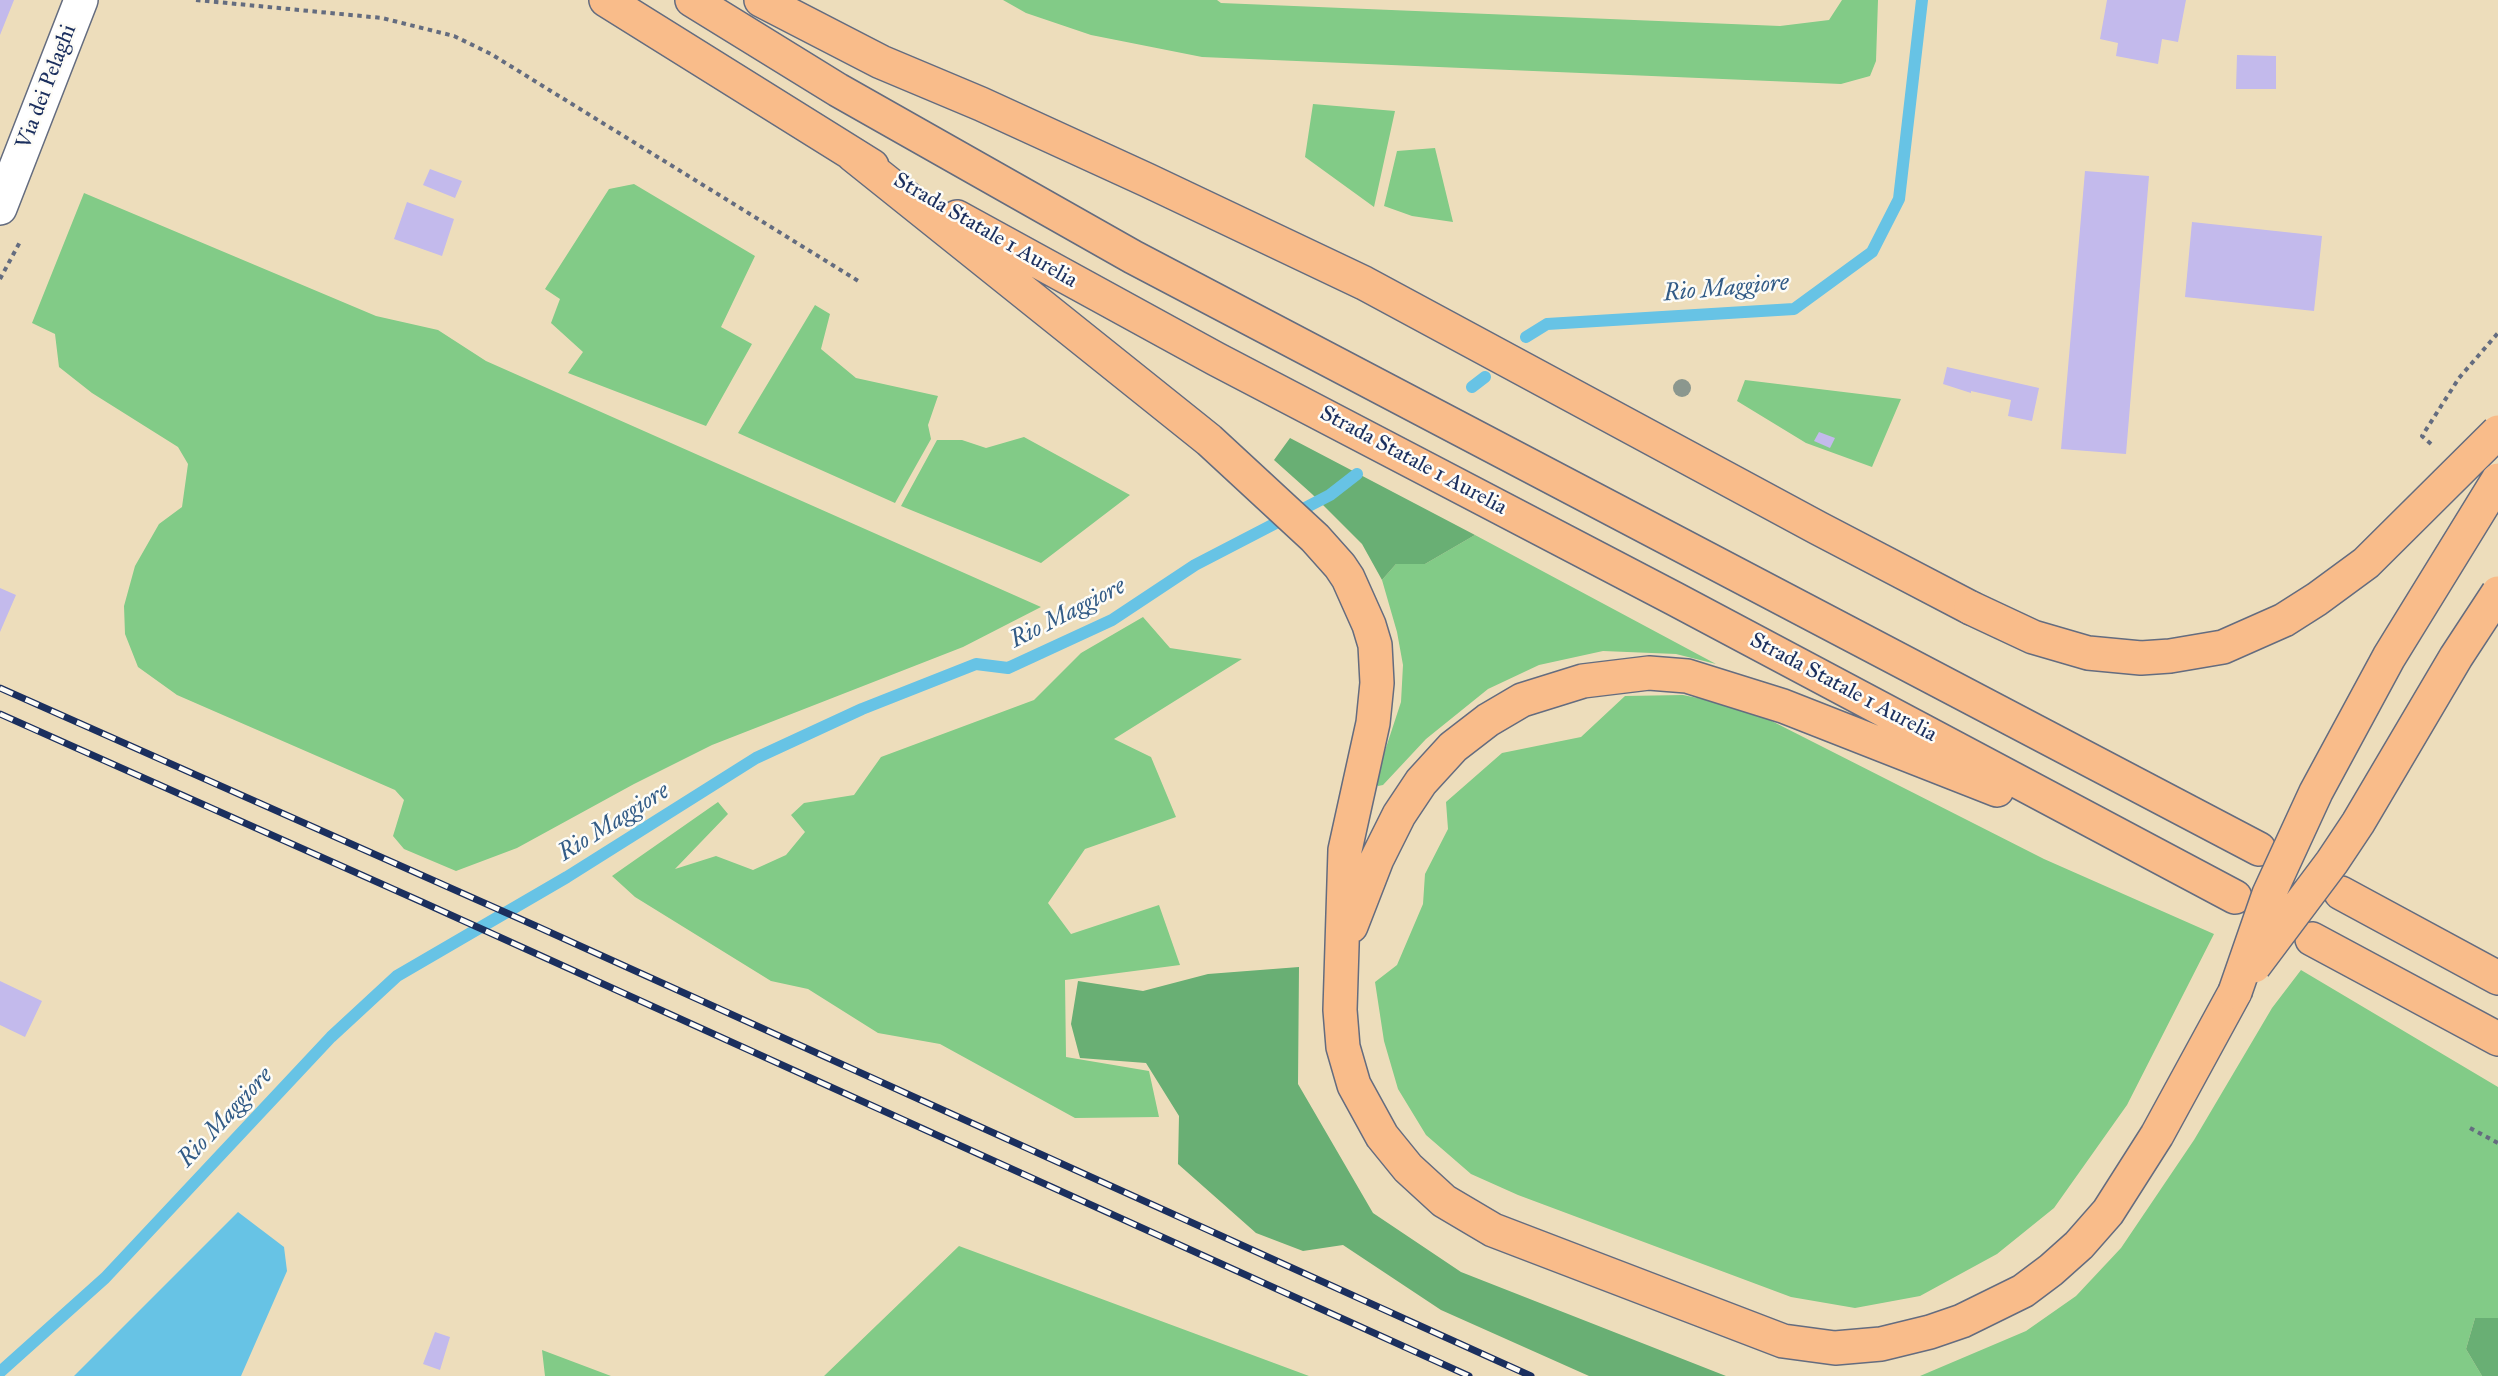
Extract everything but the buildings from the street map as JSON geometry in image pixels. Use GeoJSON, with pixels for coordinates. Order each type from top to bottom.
{"type":"FeatureCollection","features":[{"type":"Feature","properties":{"kind":"highway","name":"Strada Statale 1 Aurelia"},"geometry":{"type":"LineString","coordinates":[[606,0],[853,155],[1001,243],[2235,897]]}},
{"type":"Feature","properties":{"kind":"highway"},"geometry":{"type":"LineString","coordinates":[[692,0],[838,90],[1133,256],[2259,849]]}},
{"type":"Feature","properties":{"kind":"highway"},"geometry":{"type":"LineString","coordinates":[[761,0],[880,62],[1147,180],[1364,283],[1971,608],[2033,637],[2088,653],[2141,658],[2170,656],[2223,647],[2284,620],[2318,599],[2366,563],[2498,432]]}},
{"type":"Feature","properties":{"kind":"highway"},"geometry":{"type":"LineString","coordinates":[[853,155],[1209,440],[1315,538],[1340,566],[1369,625],[1375,645],[1377,683],[1373,723],[1345,850],[1340,1010],[1343,1047],[1354,1085],[1382,1136],[1408,1168],[1444,1201],[1492,1230],[1783,1341],[1835,1348],[1881,1344],[1962,1321],[2023,1291],[2079,1245],[2108,1212],[2157,1135],[2235,992],[2338,852],[2456,657],[2498,593]]}},
{"type":"Feature","properties":{"kind":"highway"},"geometry":{"type":"LineString","coordinates":[[2235,992],[2269,894],[2316,792],[2389,657],[2498,480]]}},
{"type":"Feature","properties":{"kind":"highway"},"geometry":{"type":"LineString","coordinates":[[1342,951],[1377,859],[1399,815],[1421,782],[1453,747],[1488,720],[1522,700],[1582,681],[1617,676],[1649,674],[1687,676],[1743,692],[2149,850]]}},
{"type":"Feature","properties":{"kind":"highway"},"geometry":{"type":"LineString","coordinates":[[2341,893],[2498,978]]}},
{"type":"Feature","properties":{"kind":"highway"},"geometry":{"type":"LineString","coordinates":[[2312,939],[2498,1039]]}},
{"type":"Feature","properties":{"kind":"street","name":"Via dei Pelaghi"},"geometry":{"type":"LineString","coordinates":[[0,208],[81,0]]}},
{"type":"Feature","properties":{"kind":"path"},"geometry":{"type":"LineString","coordinates":[[196,0],[382,18],[454,36],[491,54],[860,282]]}},
{"type":"Feature","properties":{"kind":"path"},"geometry":{"type":"LineString","coordinates":[[2470,1128],[2498,1143]]}},
{"type":"Feature","properties":{"kind":"green space"},"geometry":{"type":"Polygon","coordinates":[[[1003,0],[1217,0],[1221,3],[1780,26],[1829,20],[1842,0],[1878,0],[1876,61],[1870,76],[1841,84],[1202,57],[1091,35],[1026,13],[1003,0]]]}},
{"type":"Feature","properties":{"kind":"green space"},"geometry":{"type":"Polygon","coordinates":[[[1313,104],[1395,111],[1374,207],[1305,157],[1313,104]]]}},
{"type":"Feature","properties":{"kind":"green space"},"geometry":{"type":"Polygon","coordinates":[[[1435,148],[1453,222],[1412,216],[1384,206],[1397,151],[1435,148]]]}},
{"type":"Feature","properties":{"kind":"green space"},"geometry":{"type":"Polygon","coordinates":[[[634,184],[755,256],[721,327],[752,344],[706,426],[568,373],[583,352],[551,323],[560,299],[545,289],[609,189],[634,184]]]}},
{"type":"Feature","properties":{"kind":"green space"},"geometry":{"type":"Polygon","coordinates":[[[84,193],[376,316],[438,330],[486,361],[1041,607],[963,647],[712,745],[634,784],[517,848],[456,871],[404,849],[393,836],[404,800],[395,790],[177,695],[138,667],[125,634],[124,606],[135,566],[159,524],[182,507],[188,464],[178,447],[92,393],[59,367],[55,334],[32,323],[84,193]]]}},
{"type":"Feature","properties":{"kind":"green space"},"geometry":{"type":"Polygon","coordinates":[[[815,305],[830,314],[821,349],[856,378],[938,396],[928,425],[931,439],[895,503],[738,433],[815,305]]]}},
{"type":"Feature","properties":{"kind":"green space"},"geometry":{"type":"Polygon","coordinates":[[[1745,380],[1901,399],[1872,467],[1806,443],[1737,401],[1745,380]]]}},
{"type":"Feature","properties":{"kind":"green space"},"geometry":{"type":"Polygon","coordinates":[[[1024,437],[1130,495],[1041,563],[901,506],[937,440],[962,440],[986,448],[1024,437]]]}},
{"type":"Feature","properties":{"kind":"green space"},"geometry":{"type":"Polygon","coordinates":[[[1290,438],[1475,535],[1425,564],[1396,564],[1382,580],[1362,544],[1274,460],[1290,438]]]}},
{"type":"Feature","properties":{"kind":"green space"},"geometry":{"type":"Polygon","coordinates":[[[1475,535],[1716,664],[1676,654],[1603,651],[1539,665],[1488,689],[1426,739],[1383,785],[1378,786],[1375,781],[1401,702],[1403,665],[1397,632],[1382,580],[1396,564],[1425,564],[1475,535]]]}},
{"type":"Feature","properties":{"kind":"green space"},"geometry":{"type":"Polygon","coordinates":[[[1143,617],[1170,648],[1242,659],[1114,739],[1151,757],[1176,817],[1085,849],[1048,903],[1071,934],[1159,905],[1180,965],[1065,980],[1066,1057],[1149,1071],[1159,1117],[1075,1118],[940,1044],[878,1033],[808,989],[771,981],[635,897],[612,876],[718,802],[728,814],[675,869],[716,856],[753,870],[786,855],[805,832],[791,815],[804,803],[854,795],[881,757],[1034,700],[1081,653],[1143,617]]]}},
{"type":"Feature","properties":{"kind":"green space"},"geometry":{"type":"Polygon","coordinates":[[[1683,695],[1746,708],[2044,859],[2214,934],[2127,1105],[2054,1208],[1997,1254],[1920,1296],[1855,1308],[1791,1297],[1518,1195],[1471,1174],[1426,1135],[1398,1089],[1384,1041],[1375,982],[1397,965],[1423,904],[1425,874],[1448,829],[1446,802],[1502,753],[1581,737],[1625,696],[1683,695]]]}},
{"type":"Feature","properties":{"kind":"green space"},"geometry":{"type":"Polygon","coordinates":[[[1299,967],[1298,1084],[1373,1213],[1461,1272],[1726,1376],[1589,1376],[1441,1310],[1343,1245],[1303,1251],[1256,1233],[1178,1164],[1179,1116],[1146,1063],[1080,1058],[1071,1024],[1078,981],[1143,991],[1208,974],[1299,967]]]}},
{"type":"Feature","properties":{"kind":"green space"},"geometry":{"type":"Polygon","coordinates":[[[2301,970],[2498,1087],[2498,1318],[2475,1318],[2466,1349],[2482,1376],[1920,1376],[2026,1331],[2076,1296],[2121,1248],[2194,1140],[2272,1008],[2301,970]]]}},
{"type":"Feature","properties":{"kind":"green space"},"geometry":{"type":"Polygon","coordinates":[[[959,1246],[1309,1376],[824,1376],[959,1246]]]}},
{"type":"Feature","properties":{"kind":"green space"},"geometry":{"type":"Polygon","coordinates":[[[2475,1318],[2498,1318],[2498,1376],[2482,1376],[2466,1349],[2475,1318]]]}},
{"type":"Feature","properties":{"kind":"green space"},"geometry":{"type":"Polygon","coordinates":[[[542,1350],[611,1376],[545,1376],[542,1350]]]}},
{"type":"Feature","properties":{"kind":"water"},"geometry":{"type":"Polygon","coordinates":[[[238,1212],[284,1247],[287,1271],[241,1376],[74,1376],[238,1212]]]}},
{"type":"Feature","properties":{"kind":"waterway","name":"Rio Maggiore"},"geometry":{"type":"LineString","coordinates":[[1526,337],[1547,324],[1794,309],[1872,252],[1899,199],[1922,0]]}},
{"type":"Feature","properties":{"kind":"waterway","name":"Rio Maggiore"},"geometry":{"type":"LineString","coordinates":[[1472,387],[1485,377]]}},
{"type":"Feature","properties":{"kind":"waterway","name":"Rio Maggiore"},"geometry":{"type":"LineString","coordinates":[[0,1372],[105,1278],[331,1037],[397,976],[567,877],[756,758],[862,709],[976,664],[1008,668],[1112,620],[1195,565],[1330,495],[1357,474]]}},
{"type":"Feature","properties":{"kind":"railway"},"geometry":{"type":"LineString","coordinates":[[0,688],[536,926],[1531,1376]]}},
{"type":"Feature","properties":{"kind":"railway"},"geometry":{"type":"LineString","coordinates":[[0,714],[422,902],[1469,1376]]}}]}
